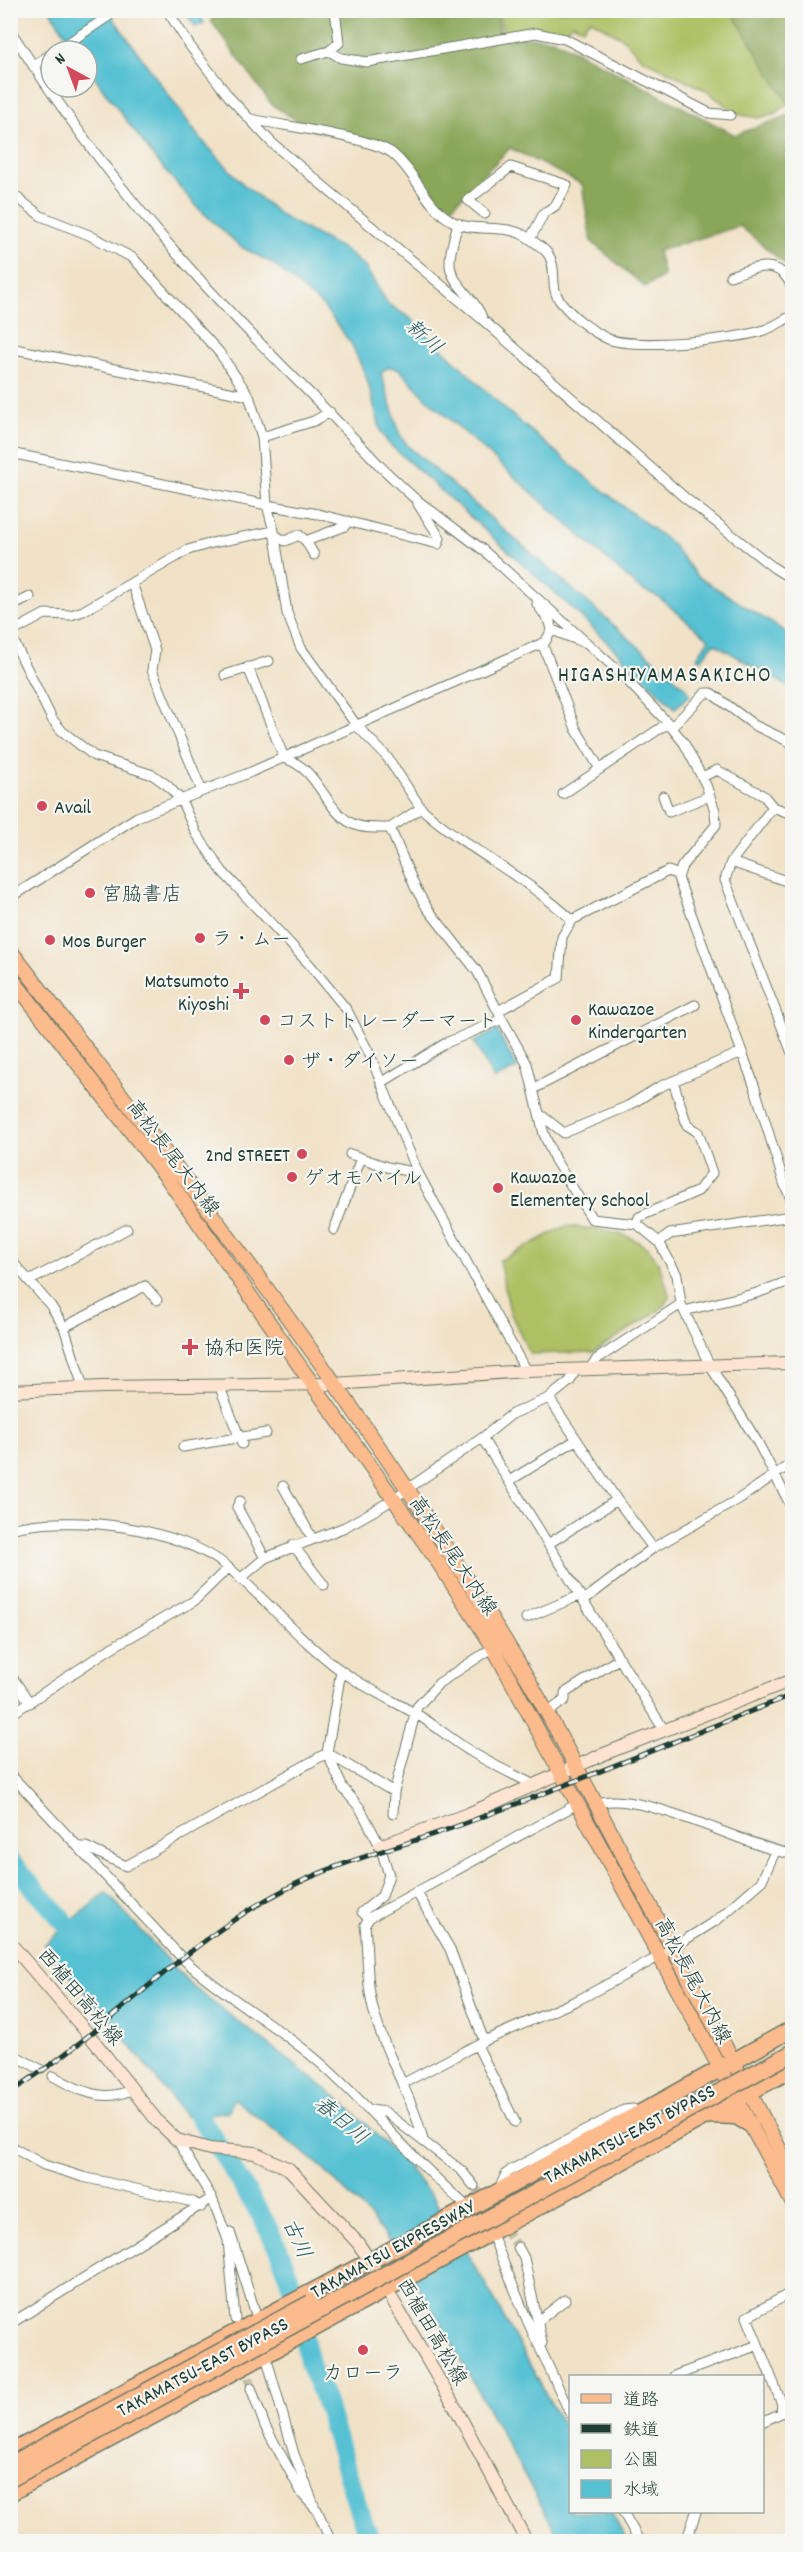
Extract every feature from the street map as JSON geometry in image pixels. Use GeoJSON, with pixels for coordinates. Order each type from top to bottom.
{"type":"FeatureCollection","features":[{"type":"Feature","properties":{"kind":"highway","name":"TAKAMATSU-EAST BYPASS"},"geometry":{"type":"LineString","coordinates":[[12,2452],[466,2210],[792,2029]]}},
{"type":"Feature","properties":{"kind":"highway","name":"TAKAMATSU EXPRESSWAY"},"geometry":{"type":"LineString","coordinates":[[12,2452],[508,2199],[792,2040]]}},
{"type":"Feature","properties":{"kind":"highway","name":"TAKAMATSU EXPRESSWAY"},"geometry":{"type":"LineString","coordinates":[[10,2479],[792,2053]]}},
{"type":"Feature","properties":{"kind":"highway","name":"TAKAMATSU-EAST BYPASS"},"geometry":{"type":"LineString","coordinates":[[10,2493],[792,2069]]}},
{"type":"Feature","properties":{"kind":"highway"},"geometry":{"type":"LineString","coordinates":[[706,2115],[736,2116],[750,2124]]}},
{"type":"Feature","properties":{"kind":"main road","name":"高松長尾大内線"},"geometry":{"type":"LineString","coordinates":[[10,950],[179,1171],[408,1489],[502,1636],[547,1713],[672,1947],[727,2066]]}},
{"type":"Feature","properties":{"kind":"main road","name":"高松長尾大内線"},"geometry":{"type":"LineString","coordinates":[[10,976],[168,1178],[494,1647],[563,1772],[659,1956],[792,2173]]}},
{"type":"Feature","properties":{"kind":"main road","name":"高松長尾大内線"},"geometry":{"type":"LineString","coordinates":[[743,2095],[750,2124],[792,2202]]}},
{"type":"Feature","properties":{"kind":"street"},"geometry":{"type":"LineString","coordinates":[[74,39],[118,10]]}},
{"type":"Feature","properties":{"kind":"street"},"geometry":{"type":"LineString","coordinates":[[167,10],[190,46],[230,98],[272,143],[483,320],[684,497],[774,568],[792,579]]}},
{"type":"Feature","properties":{"kind":"street"},"geometry":{"type":"LineString","coordinates":[[301,59],[329,51],[339,43],[335,10]]}},
{"type":"Feature","properties":{"kind":"street"},"geometry":{"type":"LineString","coordinates":[[10,30],[37,63],[66,115],[129,199],[187,266],[381,467],[413,497],[483,550],[589,645],[670,725],[684,743],[702,777],[716,811],[716,825],[682,866],[679,875],[682,892],[742,1052],[784,1183],[792,1201]]}},
{"type":"Feature","properties":{"kind":"street"},"geometry":{"type":"LineString","coordinates":[[329,51],[341,58],[367,62],[536,33],[565,39],[709,113],[729,116]]}},
{"type":"Feature","properties":{"kind":"street"},"geometry":{"type":"LineString","coordinates":[[10,40],[21,46]]}},
{"type":"Feature","properties":{"kind":"street"},"geometry":{"type":"LineString","coordinates":[[251,118],[367,143],[390,152],[410,172],[432,203],[458,223],[507,228],[530,239],[548,253],[552,264],[553,285],[559,300],[580,320],[607,339],[627,343],[724,339],[764,330],[792,315]]}},
{"type":"Feature","properties":{"kind":"street"},"geometry":{"type":"LineString","coordinates":[[485,214],[468,200],[511,167],[567,185],[555,206],[544,213],[530,239]]}},
{"type":"Feature","properties":{"kind":"street"},"geometry":{"type":"LineString","coordinates":[[10,192],[41,216],[88,235],[133,258],[219,352],[249,396],[262,437],[267,505],[275,533],[287,613],[301,648],[357,726],[387,757],[421,808],[445,830],[515,875],[572,920]]}},
{"type":"Feature","properties":{"kind":"street"},"geometry":{"type":"LineString","coordinates":[[458,223],[449,264],[452,276],[478,306],[483,320]]}},
{"type":"Feature","properties":{"kind":"street"},"geometry":{"type":"LineString","coordinates":[[730,276],[754,267],[767,266],[781,269],[792,288]]}},
{"type":"Feature","properties":{"kind":"street"},"geometry":{"type":"LineString","coordinates":[[10,348],[249,396]]}},
{"type":"Feature","properties":{"kind":"street"},"geometry":{"type":"LineString","coordinates":[[262,437],[314,421],[330,412]]}},
{"type":"Feature","properties":{"kind":"street"},"geometry":{"type":"LineString","coordinates":[[10,453],[348,521],[438,544],[440,538],[413,497]]}},
{"type":"Feature","properties":{"kind":"street"},"geometry":{"type":"LineString","coordinates":[[306,541],[345,526],[348,521]]}},
{"type":"Feature","properties":{"kind":"street"},"geometry":{"type":"LineString","coordinates":[[314,555],[306,541],[299,535],[285,541],[275,533],[212,543],[188,550],[83,611],[71,615],[45,614],[10,633],[52,718],[62,731],[94,756],[162,780],[181,800],[196,833],[222,871],[310,965],[347,1010],[370,1054],[418,1173],[526,1371]]}},
{"type":"Feature","properties":{"kind":"street"},"geometry":{"type":"LineString","coordinates":[[132,583],[155,650],[152,670],[202,791]]}},
{"type":"Feature","properties":{"kind":"street"},"geometry":{"type":"LineString","coordinates":[[522,585],[550,622],[552,630]]}},
{"type":"Feature","properties":{"kind":"street"},"geometry":{"type":"LineString","coordinates":[[10,607],[30,597]]}},
{"type":"Feature","properties":{"kind":"street"},"geometry":{"type":"LineString","coordinates":[[10,898],[137,817],[284,758],[542,643],[552,630]]}},
{"type":"Feature","properties":{"kind":"street"},"geometry":{"type":"LineString","coordinates":[[552,630],[589,645]]}},
{"type":"Feature","properties":{"kind":"street"},"geometry":{"type":"LineString","coordinates":[[542,643],[576,729],[600,769]]}},
{"type":"Feature","properties":{"kind":"street"},"geometry":{"type":"LineString","coordinates":[[225,675],[269,661]]}},
{"type":"Feature","properties":{"kind":"street"},"geometry":{"type":"LineString","coordinates":[[248,667],[284,758],[305,767],[343,818],[355,826],[390,828],[421,808]]}},
{"type":"Feature","properties":{"kind":"street"},"geometry":{"type":"LineString","coordinates":[[562,794],[670,725],[705,693],[711,693],[754,725],[792,743]]}},
{"type":"Feature","properties":{"kind":"street"},"geometry":{"type":"LineString","coordinates":[[702,777],[717,770],[764,796],[773,807],[792,813]]}},
{"type":"Feature","properties":{"kind":"street"},"geometry":{"type":"LineString","coordinates":[[663,796],[669,812],[710,796]]}},
{"type":"Feature","properties":{"kind":"street"},"geometry":{"type":"LineString","coordinates":[[773,807],[731,862],[725,880],[792,1053]]}},
{"type":"Feature","properties":{"kind":"street"},"geometry":{"type":"LineString","coordinates":[[390,828],[415,887],[427,908],[477,971],[527,1064],[542,1115],[544,1134],[555,1160],[592,1219],[637,1224],[659,1242],[677,1275],[682,1307],[709,1364],[776,1476],[792,1508]]}},
{"type":"Feature","properties":{"kind":"street"},"geometry":{"type":"LineString","coordinates":[[731,862],[792,883]]}},
{"type":"Feature","properties":{"kind":"street"},"geometry":{"type":"LineString","coordinates":[[381,1083],[446,1043],[500,1015],[559,978],[562,937],[572,920],[668,871],[679,875]]}},
{"type":"Feature","properties":{"kind":"street"},"geometry":{"type":"LineString","coordinates":[[535,1088],[695,1005]]}},
{"type":"Feature","properties":{"kind":"street"},"geometry":{"type":"LineString","coordinates":[[542,1115],[564,1133],[628,1106],[673,1081],[742,1052]]}},
{"type":"Feature","properties":{"kind":"street"},"geometry":{"type":"LineString","coordinates":[[637,1224],[639,1217],[698,1191],[712,1173],[698,1132],[687,1125],[673,1081]]}},
{"type":"Feature","properties":{"kind":"street"},"geometry":{"type":"LineString","coordinates":[[350,1154],[387,1167],[418,1173]]}},
{"type":"Feature","properties":{"kind":"street"},"geometry":{"type":"LineString","coordinates":[[334,1230],[361,1158]]}},
{"type":"Feature","properties":{"kind":"street"},"geometry":{"type":"LineString","coordinates":[[659,1242],[670,1234],[792,1216]]}},
{"type":"Feature","properties":{"kind":"street"},"geometry":{"type":"LineString","coordinates":[[29,1281],[127,1229]]}},
{"type":"Feature","properties":{"kind":"street"},"geometry":{"type":"LineString","coordinates":[[10,1259],[51,1306],[64,1327],[83,1388]]}},
{"type":"Feature","properties":{"kind":"street"},"geometry":{"type":"LineString","coordinates":[[240,1579],[265,1558],[293,1545],[345,1527],[392,1499],[482,1438],[512,1414],[549,1398],[597,1359],[682,1307],[757,1293],[792,1280]]}},
{"type":"Feature","properties":{"kind":"street"},"geometry":{"type":"LineString","coordinates":[[64,1327],[145,1286],[157,1299]]}},
{"type":"Feature","properties":{"kind":"street"},"geometry":{"type":"LineString","coordinates":[[10,1391],[334,1384],[526,1371],[792,1363]]}},
{"type":"Feature","properties":{"kind":"street"},"geometry":{"type":"LineString","coordinates":[[219,1385],[240,1440]]}},
{"type":"Feature","properties":{"kind":"street"},"geometry":{"type":"LineString","coordinates":[[549,1398],[617,1500],[653,1548]]}},
{"type":"Feature","properties":{"kind":"street"},"geometry":{"type":"LineString","coordinates":[[183,1447],[240,1440],[266,1433]]}},
{"type":"Feature","properties":{"kind":"street"},"geometry":{"type":"LineString","coordinates":[[482,1438],[664,1730]]}},
{"type":"Feature","properties":{"kind":"street"},"geometry":{"type":"LineString","coordinates":[[509,1481],[576,1440]]}},
{"type":"Feature","properties":{"kind":"street"},"geometry":{"type":"LineString","coordinates":[[526,1618],[583,1597],[653,1548],[776,1476],[792,1463]]}},
{"type":"Feature","properties":{"kind":"street"},"geometry":{"type":"LineString","coordinates":[[284,1486],[312,1538]]}},
{"type":"Feature","properties":{"kind":"street"},"geometry":{"type":"LineString","coordinates":[[548,1544],[617,1500]]}},
{"type":"Feature","properties":{"kind":"street"},"geometry":{"type":"LineString","coordinates":[[240,1501],[237,1507],[265,1558]]}},
{"type":"Feature","properties":{"kind":"street"},"geometry":{"type":"LineString","coordinates":[[10,1529],[52,1523],[137,1529],[174,1540],[211,1556],[228,1568],[302,1639],[341,1671],[416,1714],[476,1755],[534,1785]]}},
{"type":"Feature","properties":{"kind":"street"},"geometry":{"type":"LineString","coordinates":[[293,1545],[324,1585]]}},
{"type":"Feature","properties":{"kind":"street"},"geometry":{"type":"LineString","coordinates":[[10,1715],[111,1648],[194,1601],[228,1568]]}},
{"type":"Feature","properties":{"kind":"street"},"geometry":{"type":"LineString","coordinates":[[393,1814],[394,1792],[417,1707],[439,1683],[494,1647]]}},
{"type":"Feature","properties":{"kind":"street"},"geometry":{"type":"LineString","coordinates":[[547,1713],[565,1700],[565,1694],[620,1658]]}},
{"type":"Feature","properties":{"kind":"street"},"geometry":{"type":"LineString","coordinates":[[341,1671],[327,1752],[343,1788],[360,1808],[380,1846],[389,1881],[382,1896],[362,1911],[369,1918]]}},
{"type":"Feature","properties":{"kind":"street"},"geometry":{"type":"LineString","coordinates":[[10,1674],[30,1703]]}},
{"type":"Feature","properties":{"kind":"street"},"geometry":{"type":"LineString","coordinates":[[380,1846],[468,1814],[576,1766],[792,1680]]}},
{"type":"Feature","properties":{"kind":"street"},"geometry":{"type":"LineString","coordinates":[[327,1752],[394,1792]]}},
{"type":"Feature","properties":{"kind":"street"},"geometry":{"type":"LineString","coordinates":[[78,1847],[86,1847],[126,1866],[327,1752]]}},
{"type":"Feature","properties":{"kind":"street"},"geometry":{"type":"LineString","coordinates":[[10,1774],[176,1952],[207,1981],[286,2035],[371,2110],[466,2210]]}},
{"type":"Feature","properties":{"kind":"street"},"geometry":{"type":"LineString","coordinates":[[595,1804],[605,1800],[660,1810],[688,1818],[775,1852],[792,1854]]}},
{"type":"Feature","properties":{"kind":"street"},"geometry":{"type":"LineString","coordinates":[[423,2140],[417,2116],[382,2038],[367,1986],[365,1925],[369,1918],[579,1803]]}},
{"type":"Feature","properties":{"kind":"street"},"geometry":{"type":"LineString","coordinates":[[402,2084],[481,2043],[580,1999],[659,1956],[717,1920],[742,1901],[761,1882],[775,1852]]}},
{"type":"Feature","properties":{"kind":"street"},"geometry":{"type":"LineString","coordinates":[[417,1893],[450,1949],[481,2043],[515,2122]]}},
{"type":"Feature","properties":{"kind":"street","name":"西植田高松線"},"geometry":{"type":"LineString","coordinates":[[10,1943],[158,2122],[177,2140],[190,2146],[255,2153],[289,2169],[358,2243],[376,2258],[527,2541]]}},
{"type":"Feature","properties":{"kind":"street"},"geometry":{"type":"LineString","coordinates":[[10,2053],[40,2069]]}},
{"type":"Feature","properties":{"kind":"street"},"geometry":{"type":"LineString","coordinates":[[53,2076],[76,2089],[95,2095],[125,2093],[132,2089]]}},
{"type":"Feature","properties":{"kind":"street"},"geometry":{"type":"LineString","coordinates":[[371,2110],[385,2112],[423,2140],[462,2171],[474,2186]]}},
{"type":"Feature","properties":{"kind":"street"},"geometry":{"type":"LineString","coordinates":[[177,2140],[212,2198],[234,2241],[261,2320]]}},
{"type":"Feature","properties":{"kind":"street"},"geometry":{"type":"LineString","coordinates":[[10,2146],[44,2165],[83,2177],[193,2202],[201,2207]]}},
{"type":"Feature","properties":{"kind":"street"},"geometry":{"type":"LineString","coordinates":[[10,2324],[76,2280],[201,2207],[212,2198]]}},
{"type":"Feature","properties":{"kind":"street"},"geometry":{"type":"LineString","coordinates":[[219,2212],[228,2240],[235,2319]]}},
{"type":"Feature","properties":{"kind":"street"},"geometry":{"type":"LineString","coordinates":[[485,2235],[544,2353],[569,2411]]}},
{"type":"Feature","properties":{"kind":"street"},"geometry":{"type":"LineString","coordinates":[[518,2247],[524,2258],[544,2353]]}},
{"type":"Feature","properties":{"kind":"street"},"geometry":{"type":"LineString","coordinates":[[764,2421],[782,2413],[782,2404],[747,2317],[792,2292]]}},
{"type":"Feature","properties":{"kind":"street"},"geometry":{"type":"LineString","coordinates":[[538,2321],[565,2300]]}},
{"type":"Feature","properties":{"kind":"street"},"geometry":{"type":"LineString","coordinates":[[677,2375],[758,2345]]}},
{"type":"Feature","properties":{"kind":"street"},"geometry":{"type":"LineString","coordinates":[[269,2354],[294,2454],[331,2541]]}},
{"type":"Feature","properties":{"kind":"street"},"geometry":{"type":"LineString","coordinates":[[252,2388],[265,2426],[303,2495],[317,2511]]}},
{"type":"Feature","properties":{"kind":"street"},"geometry":{"type":"LineString","coordinates":[[624,2513],[640,2541]]}},
{"type":"Feature","properties":{"kind":"street"},"geometry":{"type":"LineString","coordinates":[[686,2541],[695,2513]]}},
{"type":"Feature","properties":{"kind":"street"},"geometry":{"type":"LineString","coordinates":[[323,2523],[319,2525],[323,2541]]}},
{"type":"Feature","properties":{"kind":"green space"},"geometry":{"type":"Polygon","coordinates":[[[214,10],[496,11],[501,35],[553,39],[735,135],[792,114],[792,270],[740,226],[658,251],[664,276],[645,287],[591,241],[582,184],[510,148],[445,214],[394,146],[312,130],[272,105],[211,21],[214,10]]]}},
{"type":"Feature","properties":{"kind":"green space"},"geometry":{"type":"Polygon","coordinates":[[[498,11],[736,11],[792,101],[776,113],[758,118],[737,114],[707,91],[641,58],[624,39],[590,19],[583,28],[572,23],[562,35],[537,30],[507,33],[503,31],[498,11]]]}},
{"type":"Feature","properties":{"kind":"green space"},"geometry":{"type":"Polygon","coordinates":[[[731,11],[792,11],[792,109],[731,11]]]}},
{"type":"Feature","properties":{"kind":"green space"},"geometry":{"type":"Polygon","coordinates":[[[566,1226],[605,1231],[641,1243],[658,1262],[670,1297],[661,1309],[594,1352],[530,1354],[510,1312],[499,1261],[566,1226]]]}},
{"type":"Feature","properties":{"kind":"water","name":"新川"},"geometry":{"type":"Polygon","coordinates":[[[50,11],[108,11],[198,136],[243,184],[283,217],[345,250],[365,267],[388,304],[410,318],[506,410],[587,478],[671,543],[697,576],[792,636],[792,689],[714,643],[701,660],[697,657],[709,639],[657,596],[640,589],[426,398],[399,369],[389,367],[381,373],[400,435],[408,446],[686,688],[690,695],[675,708],[575,611],[388,443],[381,432],[367,379],[352,345],[324,307],[272,263],[241,247],[198,208],[157,161],[99,83],[99,39],[69,39],[50,11]]]}},
{"type":"Feature","properties":{"kind":"water"},"geometry":{"type":"Polygon","coordinates":[[[184,11],[197,11],[204,23],[196,27],[184,11]]]}},
{"type":"Feature","properties":{"kind":"water"},"geometry":{"type":"Polygon","coordinates":[[[497,1030],[517,1068],[494,1080],[474,1042],[497,1030]]]}},
{"type":"Feature","properties":{"kind":"water"},"geometry":{"type":"Polygon","coordinates":[[[106,1892],[193,1987],[343,2102],[403,2161],[435,2201],[485,2283],[569,2436],[569,2513],[612,2513],[627,2541],[561,2541],[438,2319],[390,2242],[364,2210],[317,2163],[233,2098],[229,2111],[186,2117],[129,2044],[44,1945],[106,1892]]]}},
{"type":"Feature","properties":{"kind":"waterway","name":"春日川"},"geometry":{"type":"LineString","coordinates":[[10,1861],[85,1945]]}},
{"type":"Feature","properties":{"kind":"waterway","name":"古川"},"geometry":{"type":"LineString","coordinates":[[185,2093],[265,2222],[281,2255],[291,2283],[311,2368],[323,2395],[371,2542]]}},
{"type":"Feature","properties":{"kind":"tunnel"},"geometry":{"type":"LineString","coordinates":[[474,2186],[518,2247]]}},
{"type":"Feature","properties":{"kind":"tunnel"},"geometry":{"type":"LineString","coordinates":[[246,2364],[251,2388]]}},
{"type":"Feature","properties":{"kind":"railway"},"geometry":{"type":"LineString","coordinates":[[10,2092],[80,2043],[212,1935],[247,1911],[284,1890],[329,1870],[448,1830],[592,1775],[792,1695]]}},
{"type":"Feature","properties":{"kind":"place","name":"Avail"},"geometry":{"type":"Point","coordinates":[42,806]}},
{"type":"Feature","properties":{"kind":"place","name":"宮脇書店"},"geometry":{"type":"Point","coordinates":[90,893]}},
{"type":"Feature","properties":{"kind":"place","name":"ラ・ムー"},"geometry":{"type":"Point","coordinates":[200,938]}},
{"type":"Feature","properties":{"kind":"place","name":"Mos Burger"},"geometry":{"type":"Point","coordinates":[50,940]}},
{"type":"Feature","properties":{"kind":"place","name":"Matsumoto Kiyoshi"},"geometry":{"type":"Point","coordinates":[241,991]}},
{"type":"Feature","properties":{"kind":"place","name":"コストトレーダーマート"},"geometry":{"type":"Point","coordinates":[265,1020]}},
{"type":"Feature","properties":{"kind":"place","name":"Kawazoe Kindergarten"},"geometry":{"type":"Point","coordinates":[576,1020]}},
{"type":"Feature","properties":{"kind":"place","name":"ザ・ダイソー"},"geometry":{"type":"Point","coordinates":[289,1060]}},
{"type":"Feature","properties":{"kind":"place","name":"2nd STREET"},"geometry":{"type":"Point","coordinates":[302,1154]}},
{"type":"Feature","properties":{"kind":"place","name":"ゲオモバイル"},"geometry":{"type":"Point","coordinates":[292,1177]}},
{"type":"Feature","properties":{"kind":"place","name":"Kawazoe Elementery School"},"geometry":{"type":"Point","coordinates":[498,1188]}},
{"type":"Feature","properties":{"kind":"place","name":"協和医院"},"geometry":{"type":"Point","coordinates":[190,1347]}},
{"type":"Feature","properties":{"kind":"place","name":"カローラ"},"geometry":{"type":"Point","coordinates":[363,2350]}},
{"type":"Feature","properties":{"kind":"district","name":"HIGASHIYAMASAKICHO"},"geometry":{"type":"Point","coordinates":[665,673]}}]}
